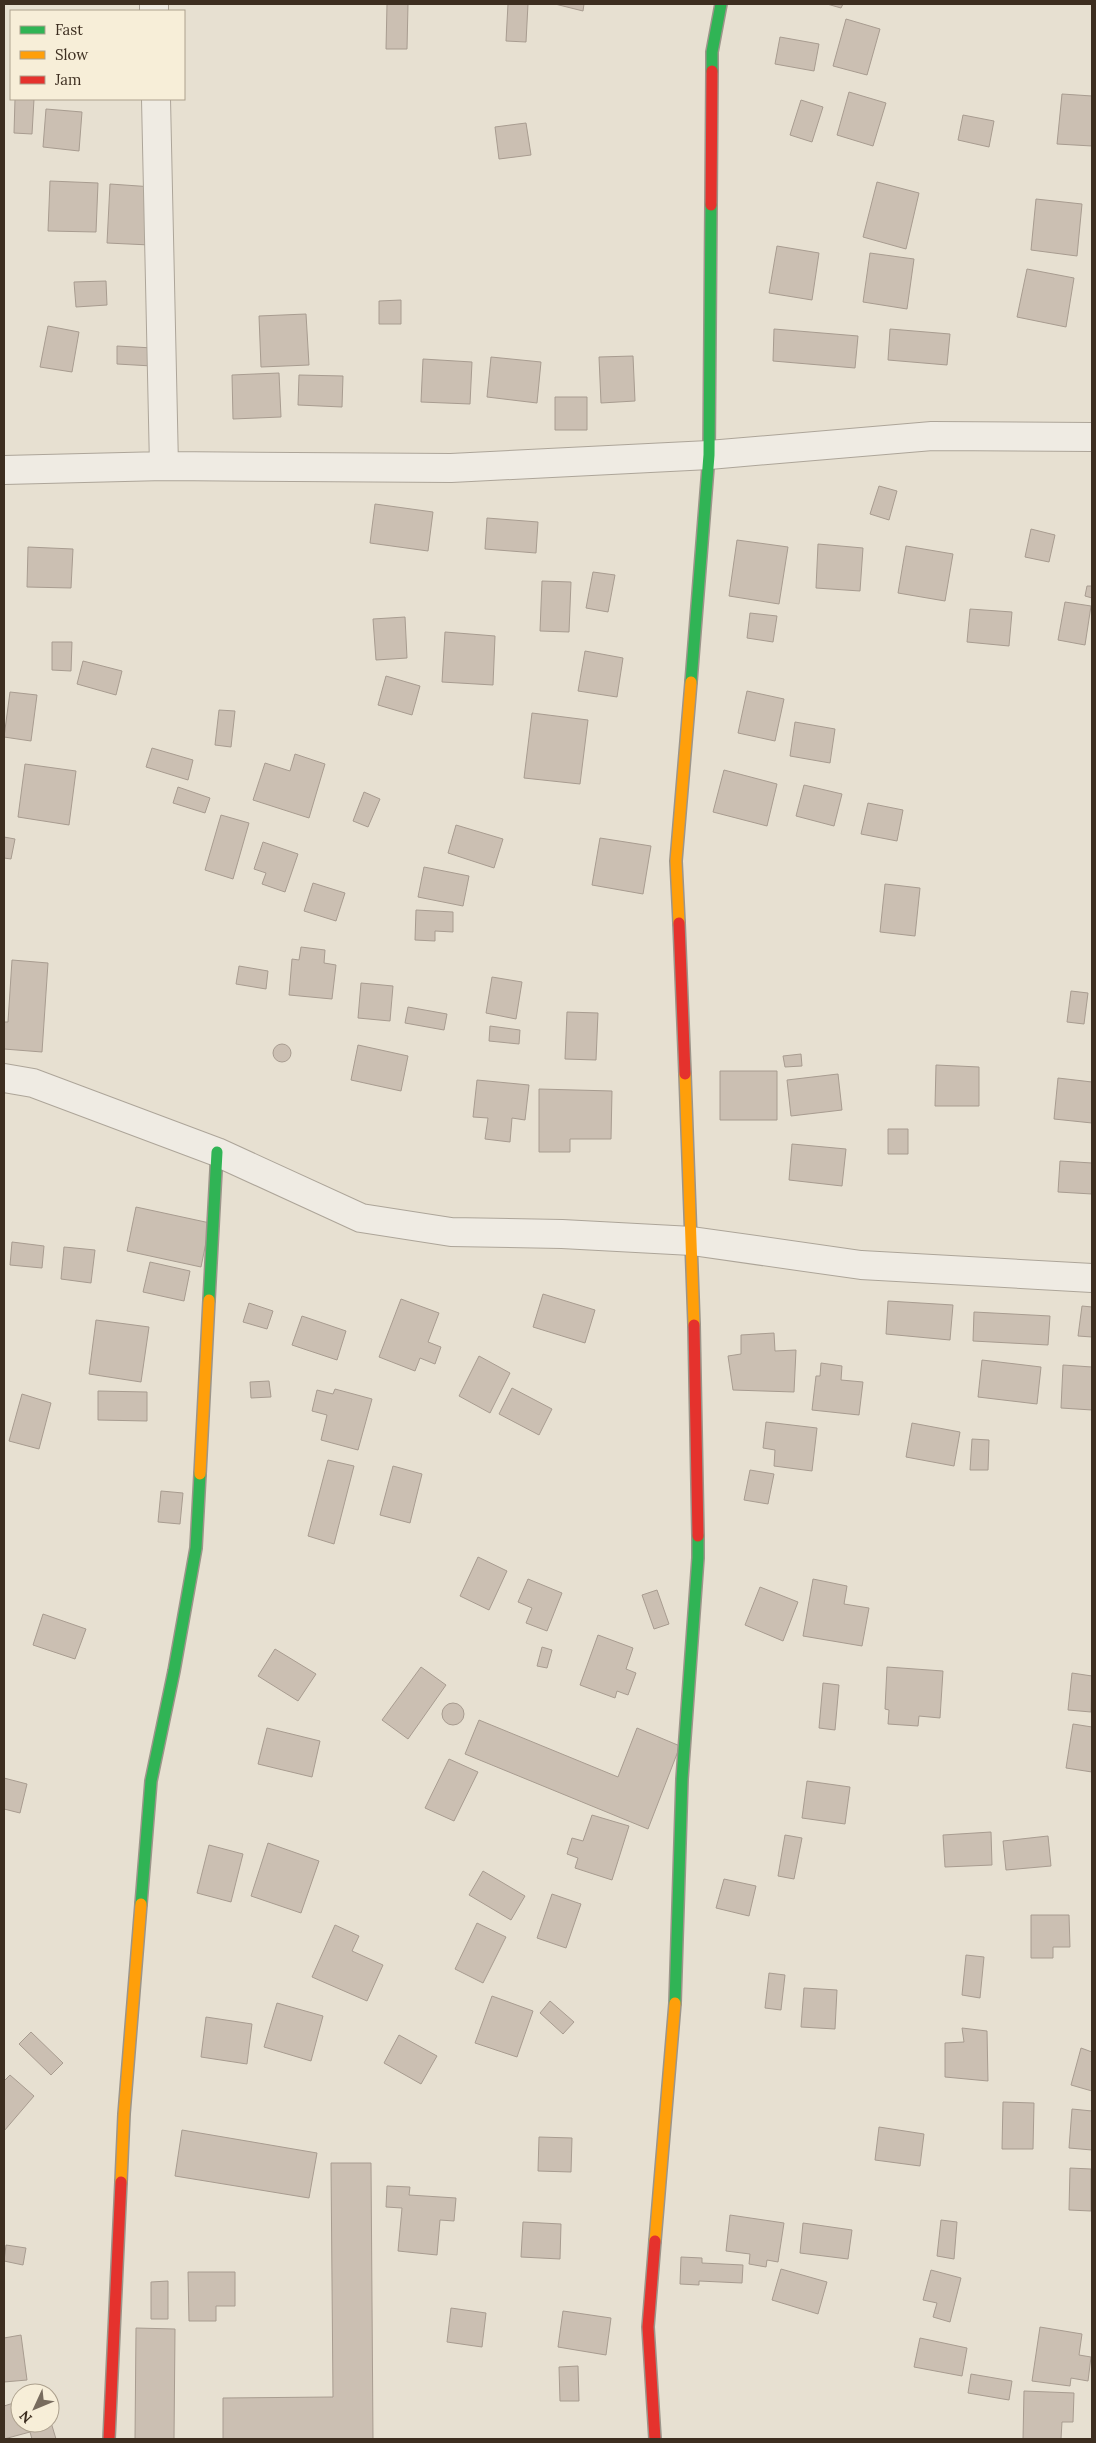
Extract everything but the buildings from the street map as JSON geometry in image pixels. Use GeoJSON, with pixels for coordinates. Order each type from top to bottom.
{"type":"FeatureCollection","features":[{"type":"Feature","properties":{"kind":"street"},"geometry":{"type":"LineString","coordinates":[[655,2439],[648,2327],[676,1996],[682,1779],[698,1558],[692,1241],[676,861],[709,455],[712,52],[721,4]]}},
{"type":"Feature","properties":{"kind":"street"},"geometry":{"type":"LineString","coordinates":[[156,100],[164,466]]}},
{"type":"Feature","properties":{"kind":"street"},"geometry":{"type":"LineString","coordinates":[[4,470],[164,466],[451,468],[709,455],[932,436],[1092,437]]}},
{"type":"Feature","properties":{"kind":"street"},"geometry":{"type":"LineString","coordinates":[[4,1078],[33,1083],[217,1152],[361,1218],[451,1232],[562,1234],[692,1241],[861,1265],[1092,1278]]}},
{"type":"Feature","properties":{"kind":"street"},"geometry":{"type":"LineString","coordinates":[[109,2439],[124,2114],[150,1791],[196,1548],[217,1152]]}},
{"type":"Feature","properties":{"kind":"traffic: fast"},"geometry":{"type":"LineString","coordinates":[[712,71],[712,52],[721,4]]}},
{"type":"Feature","properties":{"kind":"traffic: fast"},"geometry":{"type":"LineString","coordinates":[[691,682],[709,455],[711,205]]}},
{"type":"Feature","properties":{"kind":"traffic: fast"},"geometry":{"type":"LineString","coordinates":[[209,1300],[217,1152]]}},
{"type":"Feature","properties":{"kind":"traffic: fast"},"geometry":{"type":"LineString","coordinates":[[141,1904],[151,1781],[174,1671],[196,1548],[200,1474]]}},
{"type":"Feature","properties":{"kind":"traffic: fast"},"geometry":{"type":"LineString","coordinates":[[675,2003],[682,1779],[698,1536]]}},
{"type":"Feature","properties":{"kind":"traffic: slow"},"geometry":{"type":"LineString","coordinates":[[679,923],[676,861],[691,682]]}},
{"type":"Feature","properties":{"kind":"traffic: slow"},"geometry":{"type":"LineString","coordinates":[[685,1074],[694,1325]]}},
{"type":"Feature","properties":{"kind":"traffic: slow"},"geometry":{"type":"LineString","coordinates":[[200,1474],[209,1300]]}},
{"type":"Feature","properties":{"kind":"traffic: slow"},"geometry":{"type":"LineString","coordinates":[[121,2182],[124,2114],[141,1904]]}},
{"type":"Feature","properties":{"kind":"traffic: slow"},"geometry":{"type":"LineString","coordinates":[[655,2241],[675,2003]]}},
{"type":"Feature","properties":{"kind":"traffic: jam"},"geometry":{"type":"LineString","coordinates":[[711,205],[712,71]]}},
{"type":"Feature","properties":{"kind":"traffic: jam"},"geometry":{"type":"LineString","coordinates":[[679,923],[685,1074]]}},
{"type":"Feature","properties":{"kind":"traffic: jam"},"geometry":{"type":"LineString","coordinates":[[694,1325],[698,1536]]}},
{"type":"Feature","properties":{"kind":"traffic: jam"},"geometry":{"type":"LineString","coordinates":[[109,2439],[121,2182]]}},
{"type":"Feature","properties":{"kind":"traffic: jam"},"geometry":{"type":"LineString","coordinates":[[655,2241],[648,2327],[655,2439]]}}]}
